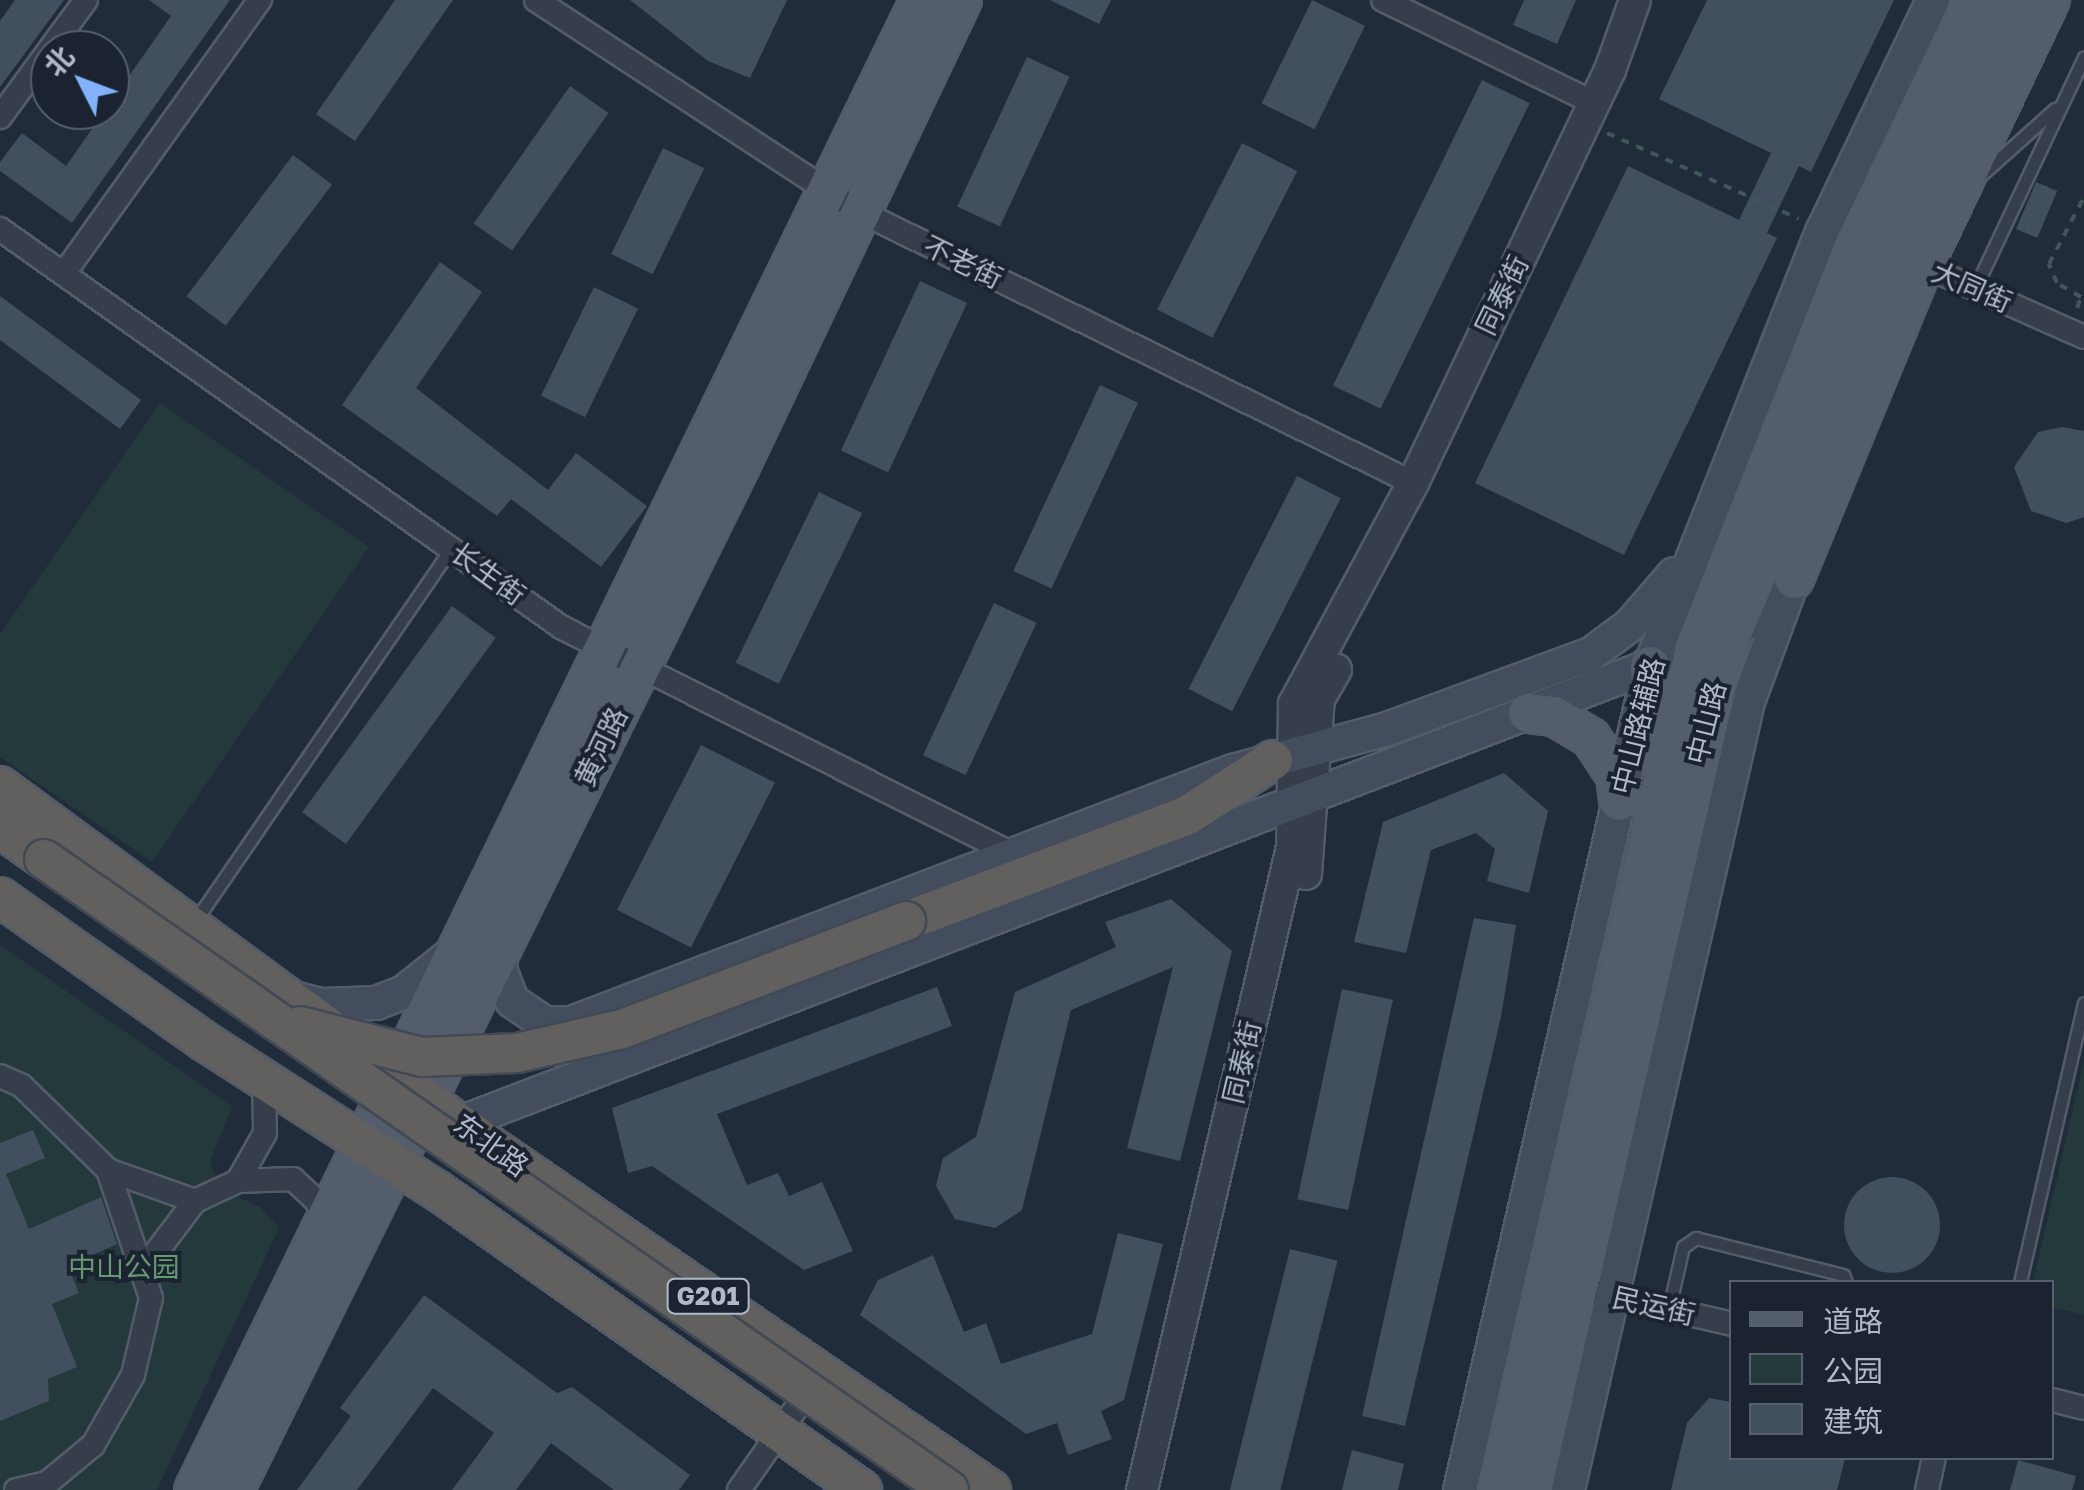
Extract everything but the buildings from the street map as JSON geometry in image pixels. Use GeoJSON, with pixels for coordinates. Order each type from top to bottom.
{"type":"FeatureCollection","features":[{"type":"Feature","properties":{"kind":"highway"},"geometry":{"type":"LineString","coordinates":[[236,996],[288,1022],[384,1051],[422,1057],[517,1054],[622,1029],[1188,815],[1294,754]]}},
{"type":"Feature","properties":{"kind":"highway","name":"东北路"},"geometry":{"type":"LineString","coordinates":[[0,786],[193,924],[459,1124],[991,1490]]}},
{"type":"Feature","properties":{"kind":"highway","name":"东北路"},"geometry":{"type":"LineString","coordinates":[[0,828],[18,872],[72,948],[264,1080],[386,1152],[862,1490]]}},
{"type":"Feature","properties":{"kind":"highway","name":"东北路"},"geometry":{"type":"LineString","coordinates":[[18,872],[236,996],[949,1490]]}},
{"type":"Feature","properties":{"kind":"highway","name":"东北路"},"geometry":{"type":"LineString","coordinates":[[18,872],[906,1490]]}},
{"type":"Feature","properties":{"kind":"highway"},"geometry":{"type":"LineString","coordinates":[[72,948],[124,875]]}},
{"type":"Feature","properties":{"kind":"highway"},"geometry":{"type":"LineString","coordinates":[[141,997],[193,924]]}},
{"type":"Feature","properties":{"kind":"highway"},"geometry":{"type":"LineString","coordinates":[[467,1212],[506,1157]]}},
{"type":"Feature","properties":{"kind":"main road","name":"黄河路"},"geometry":{"type":"LineString","coordinates":[[194,1490],[325,1223],[427,1099],[639,670],[842,200],[920,0]]}},
{"type":"Feature","properties":{"kind":"main road","name":"黄河路"},"geometry":{"type":"LineString","coordinates":[[234,1490],[386,1152],[396,1076],[604,652],[842,200],[962,0]]}},
{"type":"Feature","properties":{"kind":"main road","name":"中山路辅路"},"geometry":{"type":"LineString","coordinates":[[1460,1490],[1650,666],[1691,550],[1822,232],[1933,0]]}},
{"type":"Feature","properties":{"kind":"main road","name":"中山路"},"geometry":{"type":"LineString","coordinates":[[1531,1490],[1594,1293],[1712,694],[1732,634],[1892,252],[1974,0]]}},
{"type":"Feature","properties":{"kind":"main road","name":"中山路"},"geometry":{"type":"LineString","coordinates":[[1500,1490],[1695,649],[2013,0]]}},
{"type":"Feature","properties":{"kind":"main road"},"geometry":{"type":"LineString","coordinates":[[1568,1490],[1594,1293],[1748,702],[1794,579],[1892,252],[1957,194],[2050,0]]}},
{"type":"Feature","properties":{"kind":"main road"},"geometry":{"type":"LineString","coordinates":[[502,946],[500,969],[512,1001],[545,1023],[569,1024],[1014,855],[1294,754],[1591,654],[1663,590],[1691,550]]}},
{"type":"Feature","properties":{"kind":"main road"},"geometry":{"type":"LineString","coordinates":[[386,1152],[1732,634],[1794,579]]}},
{"type":"Feature","properties":{"kind":"main road"},"geometry":{"type":"LineString","coordinates":[[1650,666],[1658,796]]}},
{"type":"Feature","properties":{"kind":"main road"},"geometry":{"type":"LineString","coordinates":[[1528,713],[1554,716],[1590,738],[1616,776],[1619,801]]}},
{"type":"Feature","properties":{"kind":"main road"},"geometry":{"type":"LineString","coordinates":[[293,998],[322,1005],[376,1003],[432,973],[460,946]]}},
{"type":"Feature","properties":{"kind":"main road"},"geometry":{"type":"LineString","coordinates":[[569,1024],[588,1074]]}},
{"type":"Feature","properties":{"kind":"main road"},"geometry":{"type":"LineString","coordinates":[[506,1157],[502,1129],[525,1098]]}},
{"type":"Feature","properties":{"kind":"street"},"geometry":{"type":"LineString","coordinates":[[0,117],[86,0]]}},
{"type":"Feature","properties":{"kind":"street"},"geometry":{"type":"LineString","coordinates":[[65,272],[260,0]]}},
{"type":"Feature","properties":{"kind":"street","name":"不老街"},"geometry":{"type":"LineString","coordinates":[[536,0],[842,200],[1414,483]]}},
{"type":"Feature","properties":{"kind":"street"},"geometry":{"type":"LineString","coordinates":[[1383,0],[1589,113]]}},
{"type":"Feature","properties":{"kind":"street","name":"同泰街"},"geometry":{"type":"LineString","coordinates":[[1164,1490],[1312,847],[1294,754],[1342,660],[1334,640],[1414,483],[1589,113],[1635,0]]}},
{"type":"Feature","properties":{"kind":"street","name":"长生街"},"geometry":{"type":"LineString","coordinates":[[0,229],[604,652],[1014,855]]}},
{"type":"Feature","properties":{"kind":"street","name":"大同街"},"geometry":{"type":"LineString","coordinates":[[1892,252],[2084,338]]}},
{"type":"Feature","properties":{"kind":"street","name":"同泰街"},"geometry":{"type":"LineString","coordinates":[[1142,1490],[1304,800]]}},
{"type":"Feature","properties":{"kind":"street"},"geometry":{"type":"LineString","coordinates":[[0,1076],[22,1086],[108,1170],[195,1202]]}},
{"type":"Feature","properties":{"kind":"street"},"geometry":{"type":"LineString","coordinates":[[238,1181],[265,1133],[264,1080]]}},
{"type":"Feature","properties":{"kind":"street"},"geometry":{"type":"LineString","coordinates":[[16,1490],[48,1484],[93,1445],[118,1410],[133,1375],[151,1298],[145,1267],[108,1170]]}},
{"type":"Feature","properties":{"kind":"street"},"geometry":{"type":"LineString","coordinates":[[145,1267],[195,1202],[238,1181],[293,1179],[317,1201],[325,1223]]}},
{"type":"Feature","properties":{"kind":"street","name":"民运街"},"geometry":{"type":"LineString","coordinates":[[1594,1293],[1729,1323]]}},
{"type":"Feature","properties":{"kind":"street"},"geometry":{"type":"LineString","coordinates":[[740,1490],[821,1373]]}},
{"type":"Feature","properties":{"kind":"street"},"geometry":{"type":"LineString","coordinates":[[2054,1400],[2084,1408]]}},
{"type":"Feature","properties":{"kind":"street"},"geometry":{"type":"LineString","coordinates":[[1927,1490],[1934,1460]]}},
{"type":"Feature","properties":{"kind":"lane"},"geometry":{"type":"LineString","coordinates":[[1975,289],[2084,57]]}},
{"type":"Feature","properties":{"kind":"lane"},"geometry":{"type":"LineString","coordinates":[[1957,194],[2062,102]]}},
{"type":"Feature","properties":{"kind":"lane"},"geometry":{"type":"LineString","coordinates":[[193,924],[452,548]]}},
{"type":"Feature","properties":{"kind":"lane"},"geometry":{"type":"LineString","coordinates":[[2020,1280],[2084,1003]]}},
{"type":"Feature","properties":{"kind":"lane"},"geometry":{"type":"LineString","coordinates":[[1669,1308],[1683,1246],[1696,1238],[1843,1275],[1845,1280]]}},
{"type":"Feature","properties":{"kind":"path"},"geometry":{"type":"LineString","coordinates":[[1589,113],[1800,220]]}},
{"type":"Feature","properties":{"kind":"path"},"geometry":{"type":"LineString","coordinates":[[2026,233],[2046,186]]}},
{"type":"Feature","properties":{"kind":"path"},"geometry":{"type":"LineString","coordinates":[[2076,308],[2081,297],[2057,283],[2049,264],[2084,197]]}},
{"type":"Feature","properties":{"kind":"green space"},"geometry":{"type":"Polygon","coordinates":[[[160,403],[369,547],[152,862],[0,757],[0,634],[160,403]]]}},
{"type":"Feature","properties":{"kind":"green space","name":"中山公园"},"geometry":{"type":"Polygon","coordinates":[[[0,945],[232,1106],[210,1162],[220,1189],[260,1207],[279,1228],[157,1490],[0,1490],[0,945]]]}},
{"type":"Feature","properties":{"kind":"green space"},"geometry":{"type":"Polygon","coordinates":[[[2084,1061],[2084,1315],[2054,1308],[2054,1280],[2033,1280],[2084,1061]]]}}]}
